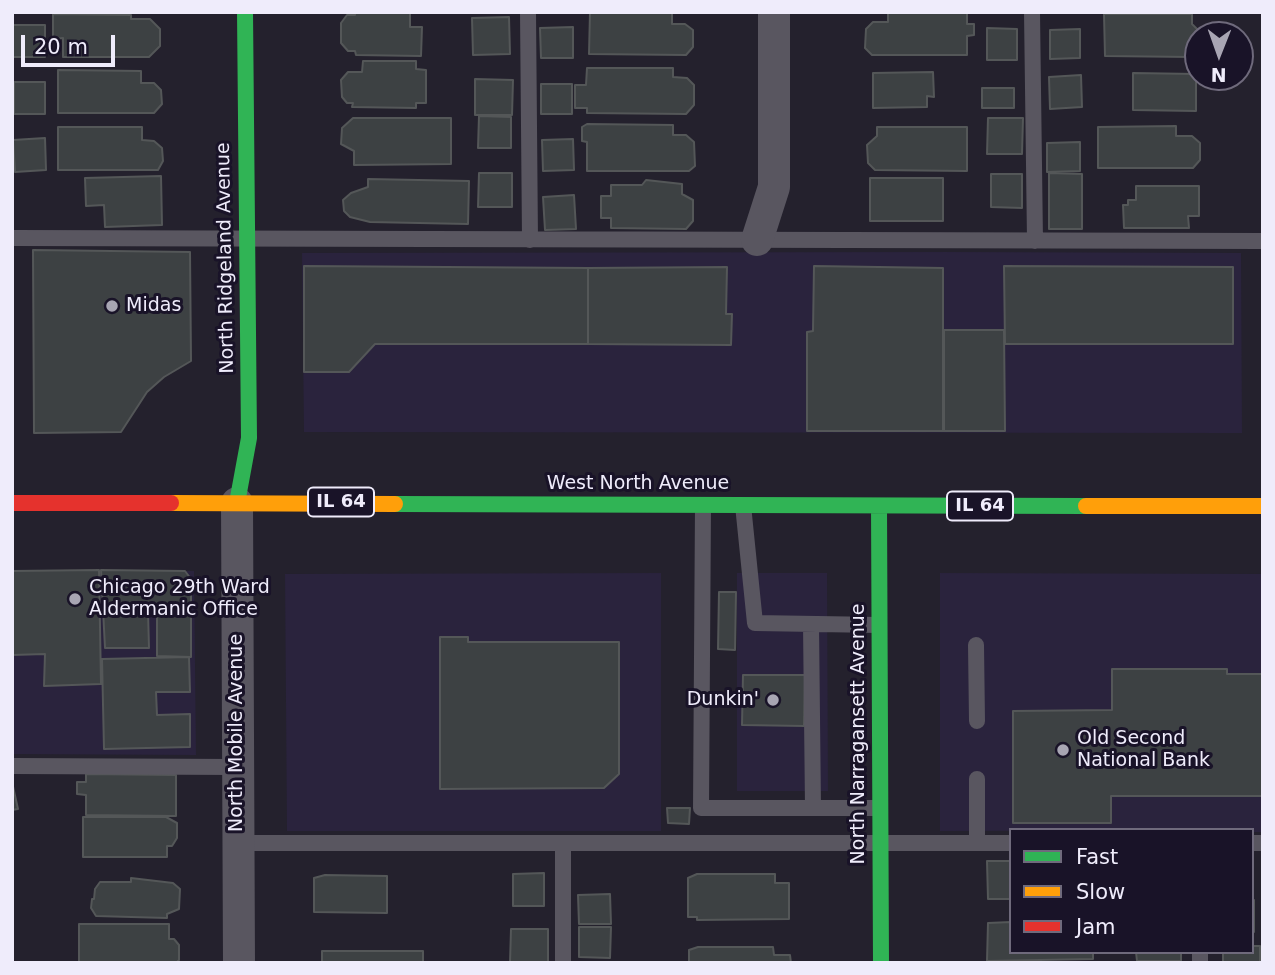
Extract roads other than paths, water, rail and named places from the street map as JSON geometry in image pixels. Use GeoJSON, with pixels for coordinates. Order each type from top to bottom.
{"type":"FeatureCollection","features":[{"type":"Feature","properties":{"kind":"main road","name":"North Ridgeland Avenue"},"geometry":{"type":"LineString","coordinates":[[237,503],[249,438],[245,12]]}},
{"type":"Feature","properties":{"kind":"main road","name":"West North Avenue"},"geometry":{"type":"LineString","coordinates":[[12,503],[1263,506]]}},
{"type":"Feature","properties":{"kind":"main road","name":"North Narragansett Avenue"},"geometry":{"type":"LineString","coordinates":[[879,506],[880,963]]}},
{"type":"Feature","properties":{"kind":"street"},"geometry":{"type":"LineString","coordinates":[[757,240],[774,187],[774,12]]}},
{"type":"Feature","properties":{"kind":"street","name":"North Mobile Avenue"},"geometry":{"type":"LineString","coordinates":[[237,503],[239,963]]}},
{"type":"Feature","properties":{"kind":"lane"},"geometry":{"type":"LineString","coordinates":[[528,12],[530,240]]}},
{"type":"Feature","properties":{"kind":"lane"},"geometry":{"type":"LineString","coordinates":[[1032,12],[1035,241]]}},
{"type":"Feature","properties":{"kind":"lane"},"geometry":{"type":"LineString","coordinates":[[12,238],[1263,241]]}},
{"type":"Feature","properties":{"kind":"lane"},"geometry":{"type":"LineString","coordinates":[[704,505],[701,808],[879,808]]}},
{"type":"Feature","properties":{"kind":"lane"},"geometry":{"type":"LineString","coordinates":[[743,505],[755,623],[879,625]]}},
{"type":"Feature","properties":{"kind":"lane"},"geometry":{"type":"LineString","coordinates":[[811,624],[813,808]]}},
{"type":"Feature","properties":{"kind":"lane"},"geometry":{"type":"LineString","coordinates":[[976,645],[977,720]]}},
{"type":"Feature","properties":{"kind":"lane"},"geometry":{"type":"LineString","coordinates":[[12,766],[237,767]]}},
{"type":"Feature","properties":{"kind":"lane"},"geometry":{"type":"LineString","coordinates":[[977,779],[977,843]]}},
{"type":"Feature","properties":{"kind":"lane"},"geometry":{"type":"LineString","coordinates":[[237,843],[1009,843]]}},
{"type":"Feature","properties":{"kind":"lane"},"geometry":{"type":"LineString","coordinates":[[563,843],[563,963]]}},
{"type":"Feature","properties":{"kind":"place","name":"Midas"},"geometry":{"type":"Point","coordinates":[112,306]}},
{"type":"Feature","properties":{"kind":"place","name":"Chicago 29th Ward Aldermanic Office"},"geometry":{"type":"Point","coordinates":[75,599]}},
{"type":"Feature","properties":{"kind":"place","name":"Dunkin'"},"geometry":{"type":"Point","coordinates":[773,700]}},
{"type":"Feature","properties":{"kind":"place","name":"Old Second National Bank"},"geometry":{"type":"Point","coordinates":[1063,750]}}]}
